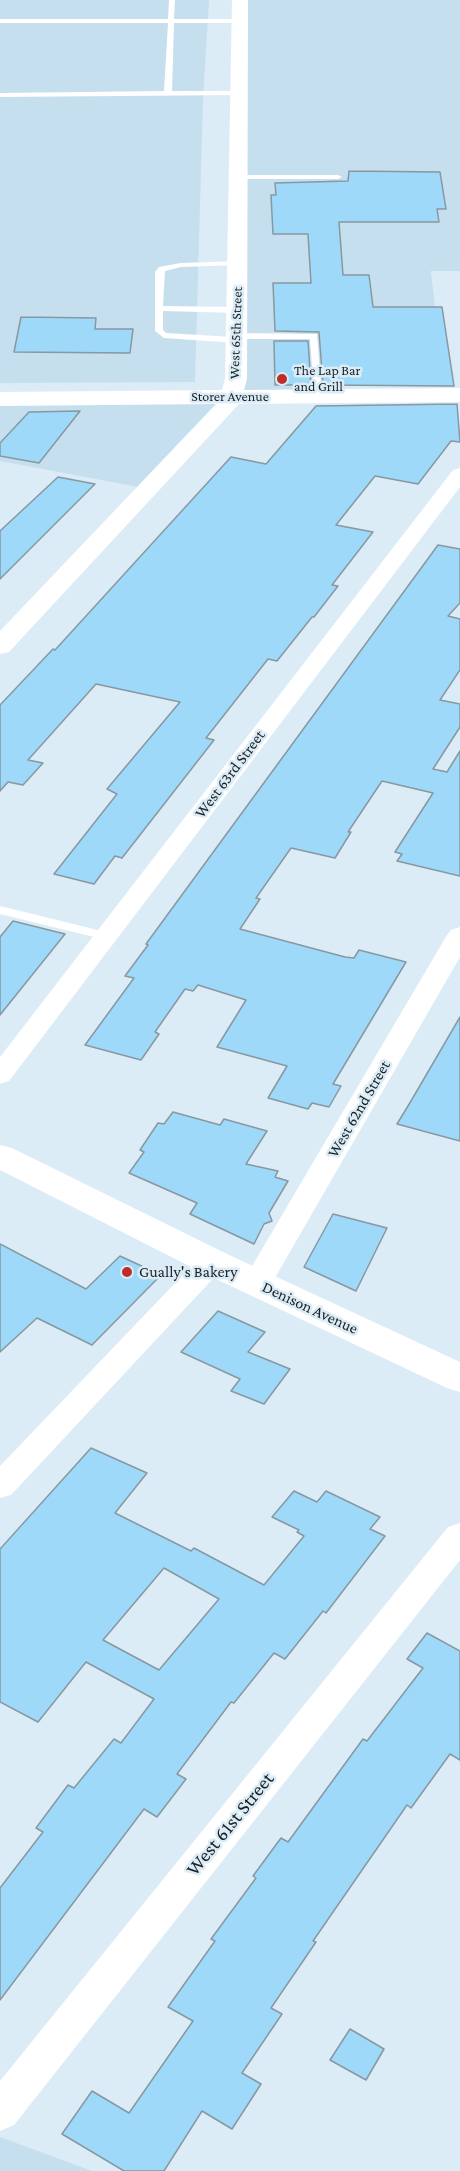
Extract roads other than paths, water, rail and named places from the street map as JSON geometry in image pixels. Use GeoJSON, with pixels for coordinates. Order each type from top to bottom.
{"type":"FeatureCollection","features":[{"type":"Feature","properties":{"kind":"street","name":"West 65th Street"},"geometry":{"type":"LineString","coordinates":[[0,646],[224,410],[231,397],[236,379],[237,338],[240,0]]}},
{"type":"Feature","properties":{"kind":"street","name":"Storer Avenue"},"geometry":{"type":"LineString","coordinates":[[1,400],[460,395]]}},
{"type":"Feature","properties":{"kind":"street","name":"West 63rd Street"},"geometry":{"type":"LineString","coordinates":[[0,1075],[460,474]]}},
{"type":"Feature","properties":{"kind":"street","name":"West 62nd Street"},"geometry":{"type":"LineString","coordinates":[[257,1283],[460,935]]}},
{"type":"Feature","properties":{"kind":"street","name":"Denison Avenue"},"geometry":{"type":"LineString","coordinates":[[0,1156],[212,1262],[460,1378]]}},
{"type":"Feature","properties":{"kind":"street"},"geometry":{"type":"LineString","coordinates":[[0,1486],[212,1262]]}},
{"type":"Feature","properties":{"kind":"street","name":"West 61st Street"},"geometry":{"type":"LineString","coordinates":[[0,2112],[460,1536]]}},
{"type":"Feature","properties":{"kind":"lane"},"geometry":{"type":"LineString","coordinates":[[168,93],[172,0]]}},
{"type":"Feature","properties":{"kind":"lane"},"geometry":{"type":"LineString","coordinates":[[0,21],[240,21]]}},
{"type":"Feature","properties":{"kind":"lane"},"geometry":{"type":"LineString","coordinates":[[0,95],[239,93]]}},
{"type":"Feature","properties":{"kind":"lane"},"geometry":{"type":"LineString","coordinates":[[238,177],[338,177]]}},
{"type":"Feature","properties":{"kind":"lane"},"geometry":{"type":"LineString","coordinates":[[238,263],[162,269],[159,272],[159,331],[164,334],[237,338],[314,336],[320,396]]}},
{"type":"Feature","properties":{"kind":"lane"},"geometry":{"type":"LineString","coordinates":[[159,308],[237,310]]}},
{"type":"Feature","properties":{"kind":"lane"},"geometry":{"type":"LineString","coordinates":[[0,910],[106,936]]}},
{"type":"Feature","properties":{"kind":"place","name":"The Lap Bar and Grill"},"geometry":{"type":"Point","coordinates":[282,379]}},
{"type":"Feature","properties":{"kind":"place","name":"Gually's Bakery"},"geometry":{"type":"Point","coordinates":[127,1272]}}]}
